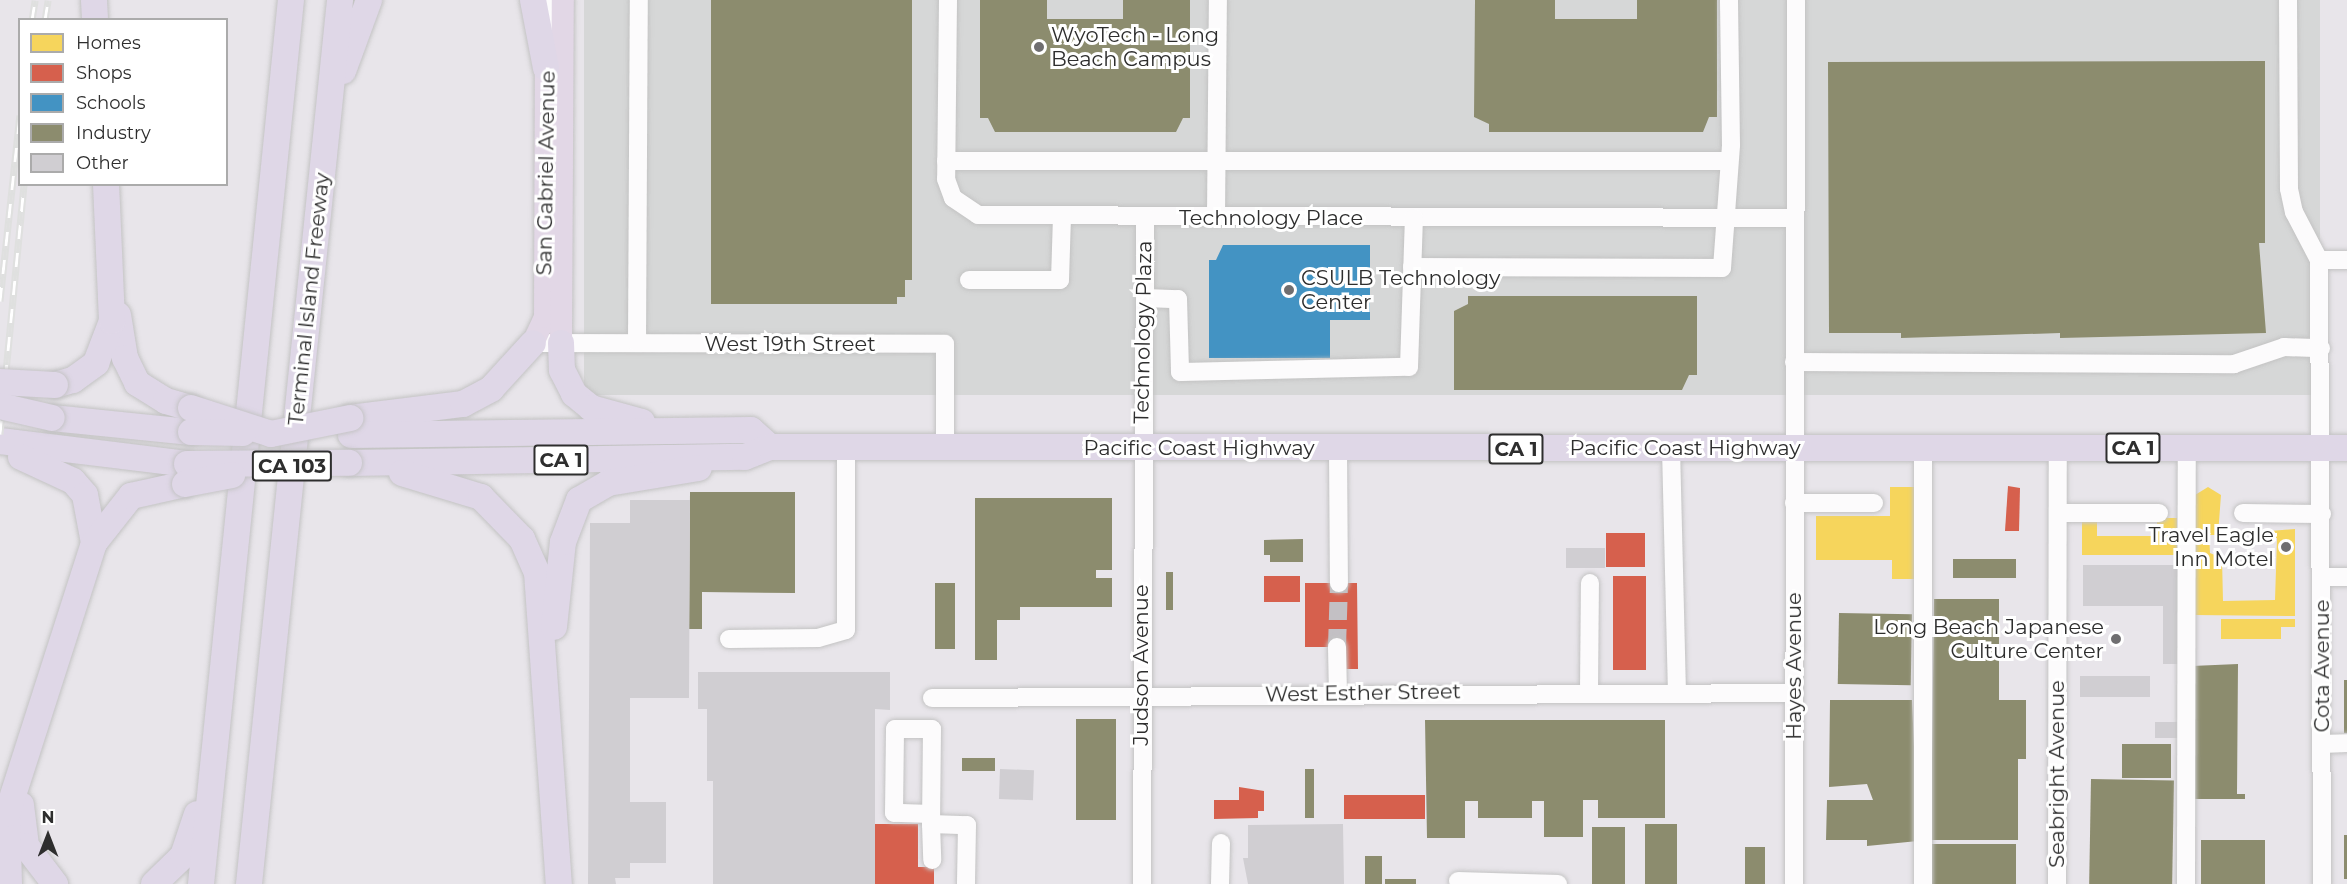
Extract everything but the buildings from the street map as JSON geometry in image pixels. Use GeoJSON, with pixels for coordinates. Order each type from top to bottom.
{"type":"FeatureCollection","features":[{"type":"Feature","properties":{"kind":"highway"},"geometry":{"type":"LineString","coordinates":[[279,0],[280,82]]}},
{"type":"Feature","properties":{"kind":"highway"},"geometry":{"type":"LineString","coordinates":[[280,82],[291,0]]}},
{"type":"Feature","properties":{"kind":"highway","name":"Terminal Island Freeway"},"geometry":{"type":"LineString","coordinates":[[249,884],[258,824],[340,0]]}},
{"type":"Feature","properties":{"kind":"highway"},"geometry":{"type":"LineString","coordinates":[[330,108],[369,0]]}},
{"type":"Feature","properties":{"kind":"highway"},"geometry":{"type":"LineString","coordinates":[[533,0],[546,68]]}},
{"type":"Feature","properties":{"kind":"highway","name":"CA 103"},"geometry":{"type":"LineString","coordinates":[[201,884],[244,494],[280,82]]}},
{"type":"Feature","properties":{"kind":"highway"},"geometry":{"type":"LineString","coordinates":[[106,186],[114,303],[125,357],[137,383],[191,420]]}},
{"type":"Feature","properties":{"kind":"highway"},"geometry":{"type":"LineString","coordinates":[[0,382],[55,385],[73,380],[96,363],[114,303]]}},
{"type":"Feature","properties":{"kind":"highway"},"geometry":{"type":"LineString","coordinates":[[351,426],[463,404],[491,389],[533,343]]}},
{"type":"Feature","properties":{"kind":"highway"},"geometry":{"type":"LineString","coordinates":[[561,343],[564,379],[582,401],[603,412],[681,431]]}},
{"type":"Feature","properties":{"kind":"highway","name":"CA 1"},"geometry":{"type":"LineString","coordinates":[[0,406],[52,418],[191,420],[271,434],[351,426],[751,430],[770,447]]}},
{"type":"Feature","properties":{"kind":"highway","name":"Pacific Coast Highway"},"geometry":{"type":"LineString","coordinates":[[0,441],[49,459],[186,474],[279,463],[745,457],[770,447],[2335,448]]}},
{"type":"Feature","properties":{"kind":"highway"},"geometry":{"type":"LineString","coordinates":[[0,448],[49,459],[85,495],[94,543]]}},
{"type":"Feature","properties":{"kind":"highway"},"geometry":{"type":"LineString","coordinates":[[546,675],[563,542],[579,500],[608,483],[662,477],[745,457]]}},
{"type":"Feature","properties":{"kind":"highway"},"geometry":{"type":"LineString","coordinates":[[349,463],[458,487],[481,497],[510,523],[537,572],[546,675],[558,884]]}},
{"type":"Feature","properties":{"kind":"highway"},"geometry":{"type":"LineString","coordinates":[[9,884],[7,814],[94,543],[131,496],[186,474]]}},
{"type":"Feature","properties":{"kind":"highway"},"geometry":{"type":"LineString","coordinates":[[154,884],[183,856],[213,765]]}},
{"type":"Feature","properties":{"kind":"highway"},"geometry":{"type":"LineString","coordinates":[[19,781],[26,846],[55,884]]}},
{"type":"Feature","properties":{"kind":"highway"},"geometry":{"type":"LineString","coordinates":[[258,824],[263,884]]}},
{"type":"Feature","properties":{"kind":"main road","name":"San Gabriel Avenue"},"geometry":{"type":"LineString","coordinates":[[561,343],[563,0]]}},
{"type":"Feature","properties":{"kind":"main road","name":"San Gabriel Avenue"},"geometry":{"type":"LineString","coordinates":[[533,343],[544,317],[546,68]]}},
{"type":"Feature","properties":{"kind":"street","name":"San Gabriel Avenue"},"geometry":{"type":"LineString","coordinates":[[546,68],[550,0]]}},
{"type":"Feature","properties":{"kind":"street"},"geometry":{"type":"LineString","coordinates":[[637,344],[639,0]]}},
{"type":"Feature","properties":{"kind":"street","name":"Technology Place"},"geometry":{"type":"LineString","coordinates":[[948,0],[946,161],[952,198],[978,215],[1795,218]]}},
{"type":"Feature","properties":{"kind":"street"},"geometry":{"type":"LineString","coordinates":[[1216,217],[1218,0]]}},
{"type":"Feature","properties":{"kind":"street"},"geometry":{"type":"LineString","coordinates":[[1412,267],[1722,268],[1726,161],[1731,145],[1730,0]]}},
{"type":"Feature","properties":{"kind":"street","name":"Hayes Avenue"},"geometry":{"type":"LineString","coordinates":[[1794,884],[1796,0]]}},
{"type":"Feature","properties":{"kind":"street"},"geometry":{"type":"LineString","coordinates":[[2288,0],[2289,189],[2294,212],[2319,260],[2347,260]]}},
{"type":"Feature","properties":{"kind":"street"},"geometry":{"type":"LineString","coordinates":[[946,161],[1726,161]]}},
{"type":"Feature","properties":{"kind":"street"},"geometry":{"type":"LineString","coordinates":[[969,280],[1060,280],[1062,217]]}},
{"type":"Feature","properties":{"kind":"street","name":"Technology Plaza"},"geometry":{"type":"LineString","coordinates":[[1142,447],[1144,217]]}},
{"type":"Feature","properties":{"kind":"street"},"geometry":{"type":"LineString","coordinates":[[1144,298],[1178,299],[1180,372],[1409,367],[1414,218]]}},
{"type":"Feature","properties":{"kind":"street","name":"Cota Avenue"},"geometry":{"type":"LineString","coordinates":[[2319,260],[2320,348],[2335,448],[2322,514],[2322,884]]}},
{"type":"Feature","properties":{"kind":"street","name":"West 19th Street"},"geometry":{"type":"LineString","coordinates":[[533,343],[945,344],[945,447]]}},
{"type":"Feature","properties":{"kind":"street"},"geometry":{"type":"LineString","coordinates":[[1794,362],[2234,364],[2284,347],[2320,348]]}},
{"type":"Feature","properties":{"kind":"street"},"geometry":{"type":"LineString","coordinates":[[729,639],[818,638],[846,630],[846,447]]}},
{"type":"Feature","properties":{"kind":"street","name":"Judson Avenue"},"geometry":{"type":"LineString","coordinates":[[1142,447],[1140,695],[1142,884]]}},
{"type":"Feature","properties":{"kind":"street","name":"Seabright Avenue"},"geometry":{"type":"LineString","coordinates":[[2057,884],[2058,447]]}},
{"type":"Feature","properties":{"kind":"street"},"geometry":{"type":"LineString","coordinates":[[1671,448],[1677,692]]}},
{"type":"Feature","properties":{"kind":"street"},"geometry":{"type":"LineString","coordinates":[[1923,448],[1923,884]]}},
{"type":"Feature","properties":{"kind":"street"},"geometry":{"type":"LineString","coordinates":[[2186,884],[2187,448]]}},
{"type":"Feature","properties":{"kind":"street"},"geometry":{"type":"LineString","coordinates":[[1338,449],[1339,583]]}},
{"type":"Feature","properties":{"kind":"street"},"geometry":{"type":"LineString","coordinates":[[1794,503],[1874,503]]}},
{"type":"Feature","properties":{"kind":"street"},"geometry":{"type":"LineString","coordinates":[[2058,513],[2159,513]]}},
{"type":"Feature","properties":{"kind":"street"},"geometry":{"type":"LineString","coordinates":[[2243,513],[2322,514]]}},
{"type":"Feature","properties":{"kind":"street"},"geometry":{"type":"LineString","coordinates":[[2322,577],[2347,577]]}},
{"type":"Feature","properties":{"kind":"street"},"geometry":{"type":"LineString","coordinates":[[1589,691],[1590,584]]}},
{"type":"Feature","properties":{"kind":"street"},"geometry":{"type":"LineString","coordinates":[[1337,647],[1338,693]]}},
{"type":"Feature","properties":{"kind":"street","name":"West Esther Street"},"geometry":{"type":"LineString","coordinates":[[932,698],[1589,691],[1794,693]]}},
{"type":"Feature","properties":{"kind":"street"},"geometry":{"type":"LineString","coordinates":[[932,860],[931,819],[932,729],[896,729],[894,813],[931,819],[967,825],[966,884]]}},
{"type":"Feature","properties":{"kind":"street"},"geometry":{"type":"LineString","coordinates":[[2322,744],[2347,743]]}},
{"type":"Feature","properties":{"kind":"street"},"geometry":{"type":"LineString","coordinates":[[1220,884],[1221,843]]}},
{"type":"Feature","properties":{"kind":"street"},"geometry":{"type":"LineString","coordinates":[[1458,881],[1558,884]]}},
{"type":"Feature","properties":{"kind":"shaded area"},"geometry":{"type":"Polygon","coordinates":[[[584,0],[2320,0],[2320,395],[584,395],[584,0]]]}},
{"type":"Feature","properties":{"kind":"tunnel"},"geometry":{"type":"LineString","coordinates":[[1337,647],[1339,583]]}},
{"type":"Feature","properties":{"kind":"railway"},"geometry":{"type":"LineString","coordinates":[[32,18],[35,0]]}},
{"type":"Feature","properties":{"kind":"railway"},"geometry":{"type":"LineString","coordinates":[[45,18],[48,0]]}},
{"type":"Feature","properties":{"kind":"railway"},"geometry":{"type":"LineString","coordinates":[[0,301],[18,134]]}},
{"type":"Feature","properties":{"kind":"railway"},"geometry":{"type":"LineString","coordinates":[[0,434],[24,186]]}},
{"type":"Feature","properties":{"kind":"place","name":"WyoTech - Long Beach Campus"},"geometry":{"type":"Point","coordinates":[1039,47]}},
{"type":"Feature","properties":{"kind":"place","name":"CSULB Technology Center"},"geometry":{"type":"Point","coordinates":[1289,290]}},
{"type":"Feature","properties":{"kind":"place","name":"Travel Eagle Inn Motel"},"geometry":{"type":"Point","coordinates":[2286,547]}},
{"type":"Feature","properties":{"kind":"place","name":"Long Beach Japanese Culture Center"},"geometry":{"type":"Point","coordinates":[2116,639]}}]}
